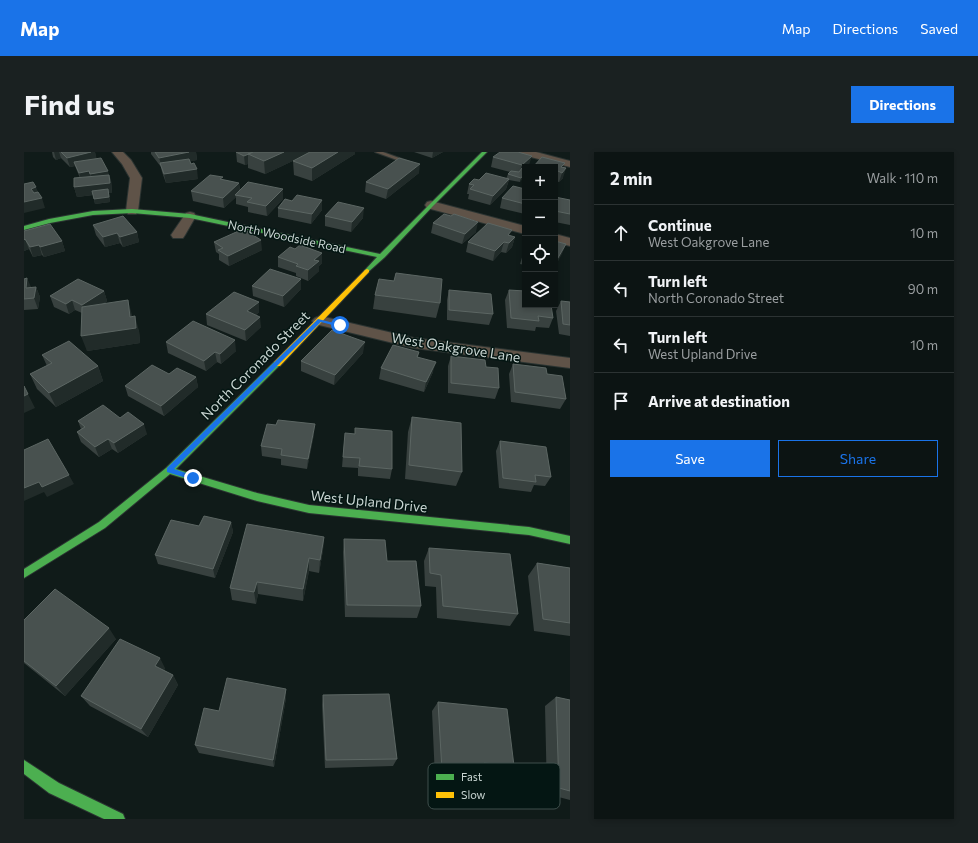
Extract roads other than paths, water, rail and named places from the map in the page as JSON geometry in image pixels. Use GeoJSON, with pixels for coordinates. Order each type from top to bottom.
{"type":"FeatureCollection","features":[{"type":"Feature","properties":{"kind":"street"},"geometry":{"type":"LineString","coordinates":[[116,152],[127,162],[136,178],[132,211]]}},
{"type":"Feature","properties":{"kind":"street","name":"North Coronado Street"},"geometry":{"type":"LineString","coordinates":[[24,574],[102,525],[169,470],[320,320],[431,205],[485,152]]}},
{"type":"Feature","properties":{"kind":"street"},"geometry":{"type":"LineString","coordinates":[[523,152],[570,164]]}},
{"type":"Feature","properties":{"kind":"street"},"geometry":{"type":"LineString","coordinates":[[431,205],[522,229]]}},
{"type":"Feature","properties":{"kind":"street","name":"North Woodside Road"},"geometry":{"type":"LineString","coordinates":[[24,228],[49,221],[93,213],[132,211],[190,216],[383,256]]}},
{"type":"Feature","properties":{"kind":"street"},"geometry":{"type":"LineString","coordinates":[[178,235],[190,216]]}},
{"type":"Feature","properties":{"kind":"street"},"geometry":{"type":"LineString","coordinates":[[558,239],[570,242]]}},
{"type":"Feature","properties":{"kind":"street","name":"West Oakgrove Lane"},"geometry":{"type":"LineString","coordinates":[[320,320],[414,343],[570,363]]}},
{"type":"Feature","properties":{"kind":"street","name":"West Upland Drive"},"geometry":{"type":"LineString","coordinates":[[169,470],[257,497],[309,509],[529,531],[570,540]]}},
{"type":"Feature","properties":{"kind":"street"},"geometry":{"type":"LineString","coordinates":[[24,766],[54,788],[118,819]]}},
{"type":"Feature","properties":{"kind":"lane"},"geometry":{"type":"LineString","coordinates":[[378,152],[414,164]]}}]}
